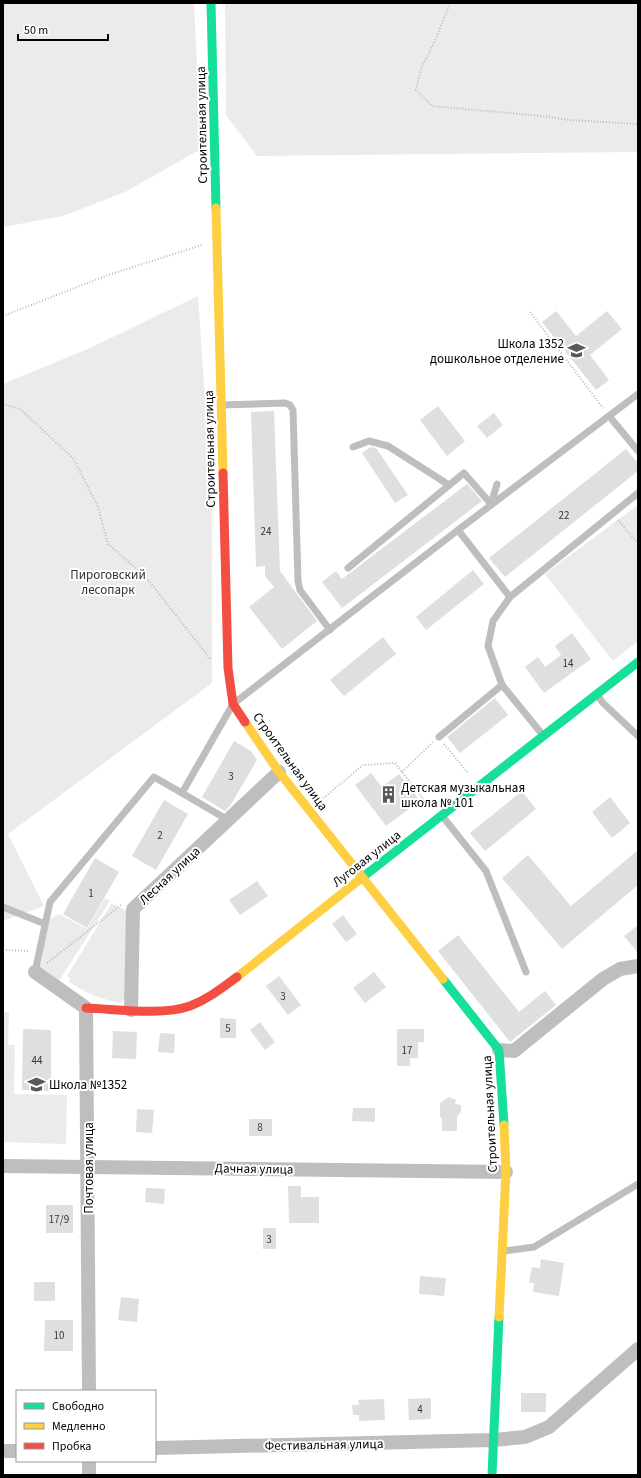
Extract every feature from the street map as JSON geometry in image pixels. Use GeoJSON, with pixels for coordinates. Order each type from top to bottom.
{"type":"FeatureCollection","features":[{"type":"Feature","properties":{"kind":"street","name":"Строительная улица"},"geometry":{"type":"LineString","coordinates":[[211,3],[228,668],[234,704],[279,772],[499,1050],[503,1098],[506,1172],[492,1440],[492,1475]]}},
{"type":"Feature","properties":{"kind":"street","name":"Луговая улица"},"geometry":{"type":"LineString","coordinates":[[86,1008],[161,1011],[189,1006],[216,993],[638,662]]}},
{"type":"Feature","properties":{"kind":"street","name":"Лесная улица"},"geometry":{"type":"LineString","coordinates":[[131,1010],[133,909],[279,772]]}},
{"type":"Feature","properties":{"kind":"street"},"geometry":{"type":"LineString","coordinates":[[499,1050],[514,1051],[603,980],[620,969],[638,966]]}},
{"type":"Feature","properties":{"kind":"street"},"geometry":{"type":"LineString","coordinates":[[35,972],[86,1008]]}},
{"type":"Feature","properties":{"kind":"street","name":"Почтовая улица"},"geometry":{"type":"LineString","coordinates":[[86,1008],[89,1390]]}},
{"type":"Feature","properties":{"kind":"street","name":"Дачная улица"},"geometry":{"type":"LineString","coordinates":[[3,1166],[506,1172]]}},
{"type":"Feature","properties":{"kind":"street","name":"Фестивальная улица"},"geometry":{"type":"LineString","coordinates":[[156,1448],[492,1440],[525,1437],[549,1427],[638,1349]]}},
{"type":"Feature","properties":{"kind":"street"},"geometry":{"type":"LineString","coordinates":[[3,1451],[16,1451]]}},
{"type":"Feature","properties":{"kind":"street"},"geometry":{"type":"LineString","coordinates":[[89,1462],[89,1475]]}},
{"type":"Feature","properties":{"kind":"lane"},"geometry":{"type":"LineString","coordinates":[[182,794],[234,704],[491,504],[638,394]]}},
{"type":"Feature","properties":{"kind":"lane"},"geometry":{"type":"LineString","coordinates":[[221,405],[285,403],[290,405],[293,410],[298,581],[300,590],[330,630]]}},
{"type":"Feature","properties":{"kind":"lane"},"geometry":{"type":"LineString","coordinates":[[609,416],[638,451]]}},
{"type":"Feature","properties":{"kind":"lane"},"geometry":{"type":"LineString","coordinates":[[353,447],[369,441],[388,446],[449,485]]}},
{"type":"Feature","properties":{"kind":"lane"},"geometry":{"type":"LineString","coordinates":[[348,568],[464,473],[491,504]]}},
{"type":"Feature","properties":{"kind":"lane"},"geometry":{"type":"LineString","coordinates":[[491,504],[496,484]]}},
{"type":"Feature","properties":{"kind":"lane"},"geometry":{"type":"LineString","coordinates":[[544,736],[502,685],[488,646],[493,621],[510,597],[638,493]]}},
{"type":"Feature","properties":{"kind":"lane"},"geometry":{"type":"LineString","coordinates":[[458,530],[510,597]]}},
{"type":"Feature","properties":{"kind":"lane"},"geometry":{"type":"LineString","coordinates":[[439,737],[502,685]]}},
{"type":"Feature","properties":{"kind":"lane"},"geometry":{"type":"LineString","coordinates":[[597,694],[603,703],[638,736]]}},
{"type":"Feature","properties":{"kind":"lane"},"geometry":{"type":"LineString","coordinates":[[35,972],[50,902],[154,777],[228,820]]}},
{"type":"Feature","properties":{"kind":"lane"},"geometry":{"type":"LineString","coordinates":[[442,816],[486,871],[526,972]]}},
{"type":"Feature","properties":{"kind":"lane"},"geometry":{"type":"LineString","coordinates":[[3,907],[45,924]]}},
{"type":"Feature","properties":{"kind":"lane"},"geometry":{"type":"LineString","coordinates":[[502,1251],[534,1247],[638,1184]]}},
{"type":"Feature","properties":{"kind":"path"},"geometry":{"type":"LineString","coordinates":[[450,3],[421,69],[416,90],[432,106],[570,120],[638,124]]}},
{"type":"Feature","properties":{"kind":"path"},"geometry":{"type":"LineString","coordinates":[[3,316],[108,275],[217,241]]}},
{"type":"Feature","properties":{"kind":"path"},"geometry":{"type":"LineString","coordinates":[[530,312],[609,416]]}},
{"type":"Feature","properties":{"kind":"path"},"geometry":{"type":"LineString","coordinates":[[3,404],[20,409],[73,458],[98,507],[108,544],[145,576],[212,661],[228,668]]}},
{"type":"Feature","properties":{"kind":"path"},"geometry":{"type":"LineString","coordinates":[[612,513],[638,543]]}},
{"type":"Feature","properties":{"kind":"path"},"geometry":{"type":"LineString","coordinates":[[402,772],[439,737],[469,774]]}},
{"type":"Feature","properties":{"kind":"path"},"geometry":{"type":"LineString","coordinates":[[309,810],[363,765],[395,763],[429,806]]}},
{"type":"Feature","properties":{"kind":"path"},"geometry":{"type":"LineString","coordinates":[[35,972],[123,903],[133,909]]}},
{"type":"Feature","properties":{"kind":"path"},"geometry":{"type":"LineString","coordinates":[[3,950],[40,952]]}},
{"type":"Feature","properties":{"kind":"green space"},"geometry":{"type":"Polygon","coordinates":[[[3,3],[194,3],[201,149],[125,192],[63,216],[3,227],[3,3]]]}},
{"type":"Feature","properties":{"kind":"green space"},"geometry":{"type":"Polygon","coordinates":[[[225,3],[638,3],[638,152],[257,156],[226,115],[225,3]]]}},
{"type":"Feature","properties":{"kind":"green space","name":"Пироговский лесопарк"},"geometry":{"type":"Polygon","coordinates":[[[198,296],[212,502],[212,683],[8,834],[44,906],[3,921],[3,384],[90,348],[198,296]]]}},
{"type":"Feature","properties":{"kind":"green space"},"geometry":{"type":"Polygon","coordinates":[[[638,505],[638,641],[613,661],[545,574],[638,505]]]}},
{"type":"Feature","properties":{"kind":"green space"},"geometry":{"type":"Polygon","coordinates":[[[105,898],[110,901],[57,984],[38,971],[50,919],[59,914],[87,929],[105,898]]]}},
{"type":"Feature","properties":{"kind":"green space"},"geometry":{"type":"Polygon","coordinates":[[[112,903],[130,913],[125,999],[120,1003],[106,1000],[81,989],[69,982],[70,978],[67,976],[112,903]]]}},
{"type":"Feature","properties":{"kind":"green space"},"geometry":{"type":"Polygon","coordinates":[[[3,1012],[9,1012],[8,1045],[15,1045],[14,1094],[67,1095],[66,1144],[3,1142],[3,1012]]]}},
{"type":"Feature","properties":{"kind":"building"},"geometry":{"type":"Polygon","coordinates":[[[556,311],[576,336],[607,311],[622,329],[590,355],[609,380],[596,390],[542,322],[556,311]]]}},
{"type":"Feature","properties":{"kind":"building"},"geometry":{"type":"Polygon","coordinates":[[[438,406],[465,441],[447,456],[420,420],[438,406]]]}},
{"type":"Feature","properties":{"kind":"building"},"geometry":{"type":"Polygon","coordinates":[[[274,411],[280,571],[317,621],[282,649],[249,607],[274,587],[265,576],[265,566],[256,567],[251,412],[274,411]]]}},
{"type":"Feature","properties":{"kind":"building"},"geometry":{"type":"Polygon","coordinates":[[[494,413],[503,425],[487,438],[477,426],[494,413]]]}},
{"type":"Feature","properties":{"kind":"building"},"geometry":{"type":"Polygon","coordinates":[[[371,447],[376,448],[408,495],[395,503],[362,453],[371,447]]]}},
{"type":"Feature","properties":{"kind":"building"},"geometry":{"type":"Polygon","coordinates":[[[626,449],[638,463],[638,471],[505,577],[489,558],[626,449]]]}},
{"type":"Feature","properties":{"kind":"building"},"geometry":{"type":"Polygon","coordinates":[[[467,484],[482,501],[342,608],[322,582],[336,571],[342,579],[467,484]]]}},
{"type":"Feature","properties":{"kind":"building"},"geometry":{"type":"Polygon","coordinates":[[[473,570],[484,584],[426,630],[416,617],[473,570]]]}},
{"type":"Feature","properties":{"kind":"building"},"geometry":{"type":"Polygon","coordinates":[[[572,633],[591,659],[544,693],[525,667],[538,657],[545,667],[561,655],[555,646],[572,633]]]}},
{"type":"Feature","properties":{"kind":"building"},"geometry":{"type":"Polygon","coordinates":[[[383,637],[396,654],[344,696],[330,680],[383,637]]]}},
{"type":"Feature","properties":{"kind":"building"},"geometry":{"type":"Polygon","coordinates":[[[495,698],[508,715],[460,753],[447,737],[495,698]]]}},
{"type":"Feature","properties":{"kind":"building"},"geometry":{"type":"Polygon","coordinates":[[[234,741],[251,751],[257,760],[230,806],[225,811],[202,797],[234,741]]]}},
{"type":"Feature","properties":{"kind":"building","name":"Детская музыкальная школа № 101"},"geometry":{"type":"Polygon","coordinates":[[[371,773],[382,787],[399,774],[420,801],[386,826],[355,785],[371,773]]]}},
{"type":"Feature","properties":{"kind":"building"},"geometry":{"type":"Polygon","coordinates":[[[522,791],[536,809],[485,851],[470,833],[522,791]]]}},
{"type":"Feature","properties":{"kind":"building"},"geometry":{"type":"Polygon","coordinates":[[[610,797],[630,823],[612,838],[592,812],[610,797]]]}},
{"type":"Feature","properties":{"kind":"building"},"geometry":{"type":"Polygon","coordinates":[[[164,800],[188,814],[156,870],[132,856],[164,800]]]}},
{"type":"Feature","properties":{"kind":"building"},"geometry":{"type":"Polygon","coordinates":[[[638,850],[638,885],[562,949],[502,878],[528,855],[571,906],[638,850]]]}},
{"type":"Feature","properties":{"kind":"building"},"geometry":{"type":"Polygon","coordinates":[[[95,858],[119,872],[87,928],[63,914],[95,858]]]}},
{"type":"Feature","properties":{"kind":"building"},"geometry":{"type":"Polygon","coordinates":[[[257,881],[268,896],[240,915],[229,900],[257,881]]]}},
{"type":"Feature","properties":{"kind":"building"},"geometry":{"type":"Polygon","coordinates":[[[343,915],[357,934],[346,942],[332,924],[343,915]]]}},
{"type":"Feature","properties":{"kind":"building"},"geometry":{"type":"Polygon","coordinates":[[[638,925],[638,953],[624,936],[638,925]]]}},
{"type":"Feature","properties":{"kind":"building"},"geometry":{"type":"Polygon","coordinates":[[[458,935],[519,1012],[545,991],[556,1005],[510,1042],[438,951],[458,935]]]}},
{"type":"Feature","properties":{"kind":"building"},"geometry":{"type":"Polygon","coordinates":[[[374,972],[386,987],[365,1003],[353,988],[374,972]]]}},
{"type":"Feature","properties":{"kind":"building"},"geometry":{"type":"Polygon","coordinates":[[[279,976],[301,1005],[288,1015],[266,986],[279,976]]]}},
{"type":"Feature","properties":{"kind":"building"},"geometry":{"type":"Polygon","coordinates":[[[220,1018],[236,1019],[236,1038],[220,1038],[220,1018]]]}},
{"type":"Feature","properties":{"kind":"building"},"geometry":{"type":"Polygon","coordinates":[[[260,1022],[275,1042],[265,1050],[250,1030],[260,1022]]]}},
{"type":"Feature","properties":{"kind":"building"},"geometry":{"type":"Polygon","coordinates":[[[23,1029],[51,1030],[51,1091],[22,1090],[23,1029]]]}},
{"type":"Feature","properties":{"kind":"building"},"geometry":{"type":"Polygon","coordinates":[[[397,1029],[424,1029],[424,1042],[418,1042],[418,1058],[410,1058],[410,1066],[397,1066],[397,1029]]]}},
{"type":"Feature","properties":{"kind":"building"},"geometry":{"type":"Polygon","coordinates":[[[113,1031],[137,1032],[136,1059],[112,1058],[113,1031]]]}},
{"type":"Feature","properties":{"kind":"building"},"geometry":{"type":"Polygon","coordinates":[[[160,1033],[175,1034],[174,1053],[158,1052],[160,1033]]]}},
{"type":"Feature","properties":{"kind":"building"},"geometry":{"type":"Polygon","coordinates":[[[449,1097],[456,1100],[455,1104],[461,1105],[461,1112],[457,1117],[457,1131],[442,1131],[440,1103],[449,1097]]]}},
{"type":"Feature","properties":{"kind":"building"},"geometry":{"type":"Polygon","coordinates":[[[353,1108],[375,1108],[375,1122],[352,1121],[353,1108]]]}},
{"type":"Feature","properties":{"kind":"building"},"geometry":{"type":"Polygon","coordinates":[[[137,1109],[154,1110],[152,1133],[136,1132],[137,1109]]]}},
{"type":"Feature","properties":{"kind":"building"},"geometry":{"type":"Polygon","coordinates":[[[249,1119],[272,1119],[272,1136],[249,1136],[249,1119]]]}},
{"type":"Feature","properties":{"kind":"building"},"geometry":{"type":"Polygon","coordinates":[[[288,1186],[301,1186],[301,1197],[319,1197],[319,1223],[289,1223],[288,1186]]]}},
{"type":"Feature","properties":{"kind":"building"},"geometry":{"type":"Polygon","coordinates":[[[146,1188],[165,1189],[164,1204],[145,1202],[146,1188]]]}},
{"type":"Feature","properties":{"kind":"building"},"geometry":{"type":"Polygon","coordinates":[[[46,1205],[73,1205],[73,1233],[46,1233],[46,1205]]]}},
{"type":"Feature","properties":{"kind":"building"},"geometry":{"type":"Polygon","coordinates":[[[263,1228],[276,1228],[276,1249],[263,1249],[263,1228]]]}},
{"type":"Feature","properties":{"kind":"building"},"geometry":{"type":"Polygon","coordinates":[[[541,1259],[564,1263],[559,1296],[533,1292],[534,1283],[529,1283],[532,1267],[540,1268],[541,1259]]]}},
{"type":"Feature","properties":{"kind":"building"},"geometry":{"type":"Polygon","coordinates":[[[420,1276],[446,1278],[444,1296],[419,1294],[420,1276]]]}},
{"type":"Feature","properties":{"kind":"building"},"geometry":{"type":"Polygon","coordinates":[[[34,1282],[55,1282],[55,1301],[34,1301],[34,1282]]]}},
{"type":"Feature","properties":{"kind":"building"},"geometry":{"type":"Polygon","coordinates":[[[121,1297],[139,1299],[137,1322],[118,1320],[121,1297]]]}},
{"type":"Feature","properties":{"kind":"building"},"geometry":{"type":"Polygon","coordinates":[[[45,1320],[73,1320],[73,1351],[44,1351],[45,1320]]]}},
{"type":"Feature","properties":{"kind":"building"},"geometry":{"type":"Polygon","coordinates":[[[521,1393],[546,1393],[546,1412],[521,1412],[521,1393]]]}},
{"type":"Feature","properties":{"kind":"building"},"geometry":{"type":"Polygon","coordinates":[[[431,1398],[431,1419],[409,1420],[408,1399],[431,1398]]]}},
{"type":"Feature","properties":{"kind":"building"},"geometry":{"type":"Polygon","coordinates":[[[384,1399],[385,1420],[359,1421],[359,1415],[353,1415],[352,1405],[359,1405],[358,1400],[384,1399]]]}},
{"type":"Feature","properties":{"kind":"traffic: fast"},"geometry":{"type":"LineString","coordinates":[[211,3],[216,208]]}},
{"type":"Feature","properties":{"kind":"traffic: fast"},"geometry":{"type":"LineString","coordinates":[[359,880],[638,662]]}},
{"type":"Feature","properties":{"kind":"traffic: fast"},"geometry":{"type":"LineString","coordinates":[[443,979],[499,1050],[504,1125]]}},
{"type":"Feature","properties":{"kind":"traffic: fast"},"geometry":{"type":"LineString","coordinates":[[492,1475],[499,1317]]}},
{"type":"Feature","properties":{"kind":"traffic: slow"},"geometry":{"type":"LineString","coordinates":[[216,208],[223,473]]}},
{"type":"Feature","properties":{"kind":"traffic: slow"},"geometry":{"type":"LineString","coordinates":[[245,722],[279,772],[443,979]]}},
{"type":"Feature","properties":{"kind":"traffic: slow"},"geometry":{"type":"LineString","coordinates":[[237,977],[359,880]]}},
{"type":"Feature","properties":{"kind":"traffic: slow"},"geometry":{"type":"LineString","coordinates":[[499,1317],[506,1172],[504,1125]]}},
{"type":"Feature","properties":{"kind":"traffic: jam"},"geometry":{"type":"LineString","coordinates":[[223,473],[228,668],[233,704],[245,722]]}},
{"type":"Feature","properties":{"kind":"traffic: jam"},"geometry":{"type":"LineString","coordinates":[[86,1008],[153,1011],[179,1009],[203,1000],[237,977]]}},
{"type":"Feature","properties":{"kind":"place","name":"Школа 1352 дошкольное отделение"},"geometry":{"type":"Point","coordinates":[577,350]}},
{"type":"Feature","properties":{"kind":"place","name":"Детская музыкальная школа № 101"},"geometry":{"type":"Point","coordinates":[388,794]}},
{"type":"Feature","properties":{"kind":"place","name":"Школа №1352"},"geometry":{"type":"Point","coordinates":[36,1084]}}]}
